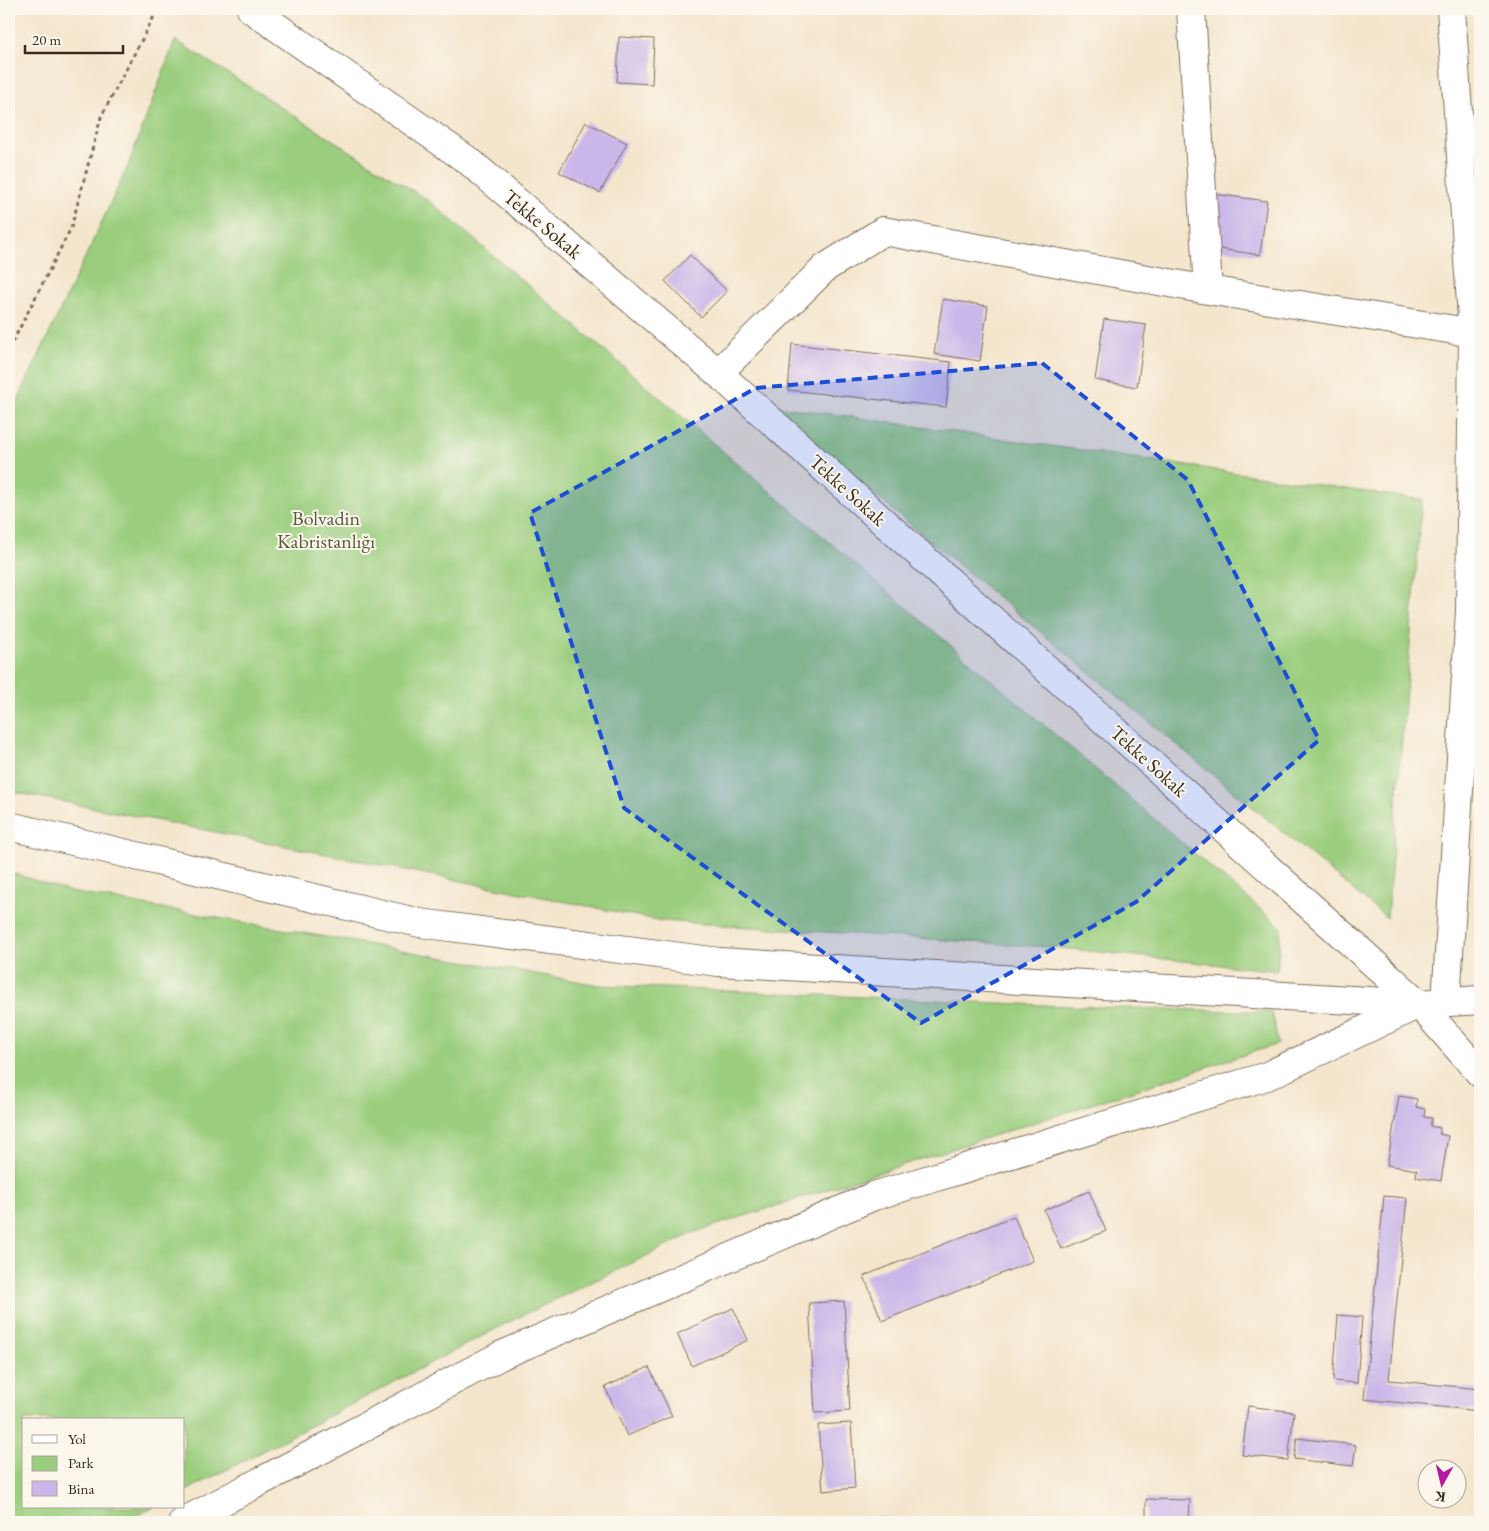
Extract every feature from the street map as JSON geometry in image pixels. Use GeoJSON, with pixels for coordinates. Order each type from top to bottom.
{"type":"FeatureCollection","features":[{"type":"Feature","properties":{"kind":"street","name":"Tekke Sokak"},"geometry":{"type":"LineString","coordinates":[[251,9],[470,162],[718,372],[1433,1003],[1480,1073]]}},
{"type":"Feature","properties":{"kind":"street"},"geometry":{"type":"LineString","coordinates":[[1191,9],[1208,290]]}},
{"type":"Feature","properties":{"kind":"street"},"geometry":{"type":"LineString","coordinates":[[1433,1003],[1475,612],[1473,333],[1475,286],[1451,9]]}},
{"type":"Feature","properties":{"kind":"street"},"geometry":{"type":"LineString","coordinates":[[718,372],[825,268],[883,231],[1208,290],[1473,333]]}},
{"type":"Feature","properties":{"kind":"street"},"geometry":{"type":"LineString","coordinates":[[9,826],[420,924],[719,962],[1433,1003],[1480,1000]]}},
{"type":"Feature","properties":{"kind":"street"},"geometry":{"type":"LineString","coordinates":[[183,1522],[502,1355],[874,1196],[1267,1076],[1433,1003]]}},
{"type":"Feature","properties":{"kind":"path"},"geometry":{"type":"LineString","coordinates":[[9,349],[71,228],[100,117],[158,9]]}},
{"type":"Feature","properties":{"kind":"highlighted area"},"geometry":{"type":"Polygon","coordinates":[[[1042,363],[1188,480],[1319,740],[1136,902],[921,1023],[624,808],[530,513],[756,388],[1042,363]]]}},
{"type":"Feature","properties":{"kind":"green space","name":"Bolvadin Kabristanlığı"},"geometry":{"type":"Polygon","coordinates":[[[175,40],[429,201],[1281,927],[1277,971],[1061,948],[662,921],[9,791],[9,419],[128,166],[175,40]]]}},
{"type":"Feature","properties":{"kind":"green space"},"geometry":{"type":"Polygon","coordinates":[[[764,404],[1422,500],[1387,918],[764,404]]]}},
{"type":"Feature","properties":{"kind":"green space"},"geometry":{"type":"Polygon","coordinates":[[[9,872],[71,892],[599,985],[1066,1006],[1272,1012],[1278,1044],[698,1231],[507,1323],[185,1491],[185,1418],[22,1418],[22,1508],[152,1508],[125,1522],[9,1522],[9,872]]]}},
{"type":"Feature","properties":{"kind":"building"},"geometry":{"type":"Polygon","coordinates":[[[619,37],[654,39],[652,84],[617,82],[619,37]]]}},
{"type":"Feature","properties":{"kind":"building"},"geometry":{"type":"Polygon","coordinates":[[[586,122],[627,143],[600,193],[559,172],[586,122]]]}},
{"type":"Feature","properties":{"kind":"building"},"geometry":{"type":"Polygon","coordinates":[[[1214,194],[1267,201],[1260,255],[1206,247],[1214,194]]]}},
{"type":"Feature","properties":{"kind":"building"},"geometry":{"type":"Polygon","coordinates":[[[690,255],[727,291],[701,317],[665,281],[690,255]]]}},
{"type":"Feature","properties":{"kind":"building"},"geometry":{"type":"Polygon","coordinates":[[[943,299],[988,306],[980,361],[934,354],[943,299]]]}},
{"type":"Feature","properties":{"kind":"building"},"geometry":{"type":"Polygon","coordinates":[[[1104,319],[1146,325],[1137,387],[1095,380],[1104,319]]]}},
{"type":"Feature","properties":{"kind":"building"},"geometry":{"type":"Polygon","coordinates":[[[792,344],[951,362],[946,407],[788,390],[792,344]]]}},
{"type":"Feature","properties":{"kind":"building"},"geometry":{"type":"Polygon","coordinates":[[[1399,1096],[1417,1099],[1416,1107],[1425,1109],[1424,1117],[1432,1118],[1430,1126],[1440,1128],[1439,1134],[1448,1136],[1441,1181],[1416,1177],[1417,1170],[1387,1165],[1399,1096]]]}},
{"type":"Feature","properties":{"kind":"building"},"geometry":{"type":"Polygon","coordinates":[[[1089,1191],[1106,1231],[1061,1249],[1044,1210],[1089,1191]]]}},
{"type":"Feature","properties":{"kind":"building"},"geometry":{"type":"Polygon","coordinates":[[[1384,1196],[1407,1198],[1389,1380],[1480,1389],[1480,1411],[1364,1399],[1384,1196]]]}},
{"type":"Feature","properties":{"kind":"building"},"geometry":{"type":"Polygon","coordinates":[[[1014,1216],[1033,1261],[882,1321],[864,1276],[1014,1216]]]}},
{"type":"Feature","properties":{"kind":"building"},"geometry":{"type":"Polygon","coordinates":[[[844,1301],[850,1411],[815,1413],[809,1303],[844,1301]]]}},
{"type":"Feature","properties":{"kind":"building"},"geometry":{"type":"Polygon","coordinates":[[[733,1308],[748,1340],[692,1366],[677,1334],[733,1308]]]}},
{"type":"Feature","properties":{"kind":"building"},"geometry":{"type":"Polygon","coordinates":[[[1338,1315],[1362,1317],[1357,1383],[1333,1381],[1338,1315]]]}},
{"type":"Feature","properties":{"kind":"building"},"geometry":{"type":"Polygon","coordinates":[[[649,1367],[672,1416],[627,1436],[605,1387],[649,1367]]]}},
{"type":"Feature","properties":{"kind":"building"},"geometry":{"type":"Polygon","coordinates":[[[1248,1406],[1294,1412],[1288,1460],[1242,1455],[1248,1406]]]}},
{"type":"Feature","properties":{"kind":"building"},"geometry":{"type":"Polygon","coordinates":[[[851,1423],[855,1488],[823,1491],[818,1425],[851,1423]]]}},
{"type":"Feature","properties":{"kind":"building"},"geometry":{"type":"Polygon","coordinates":[[[1297,1438],[1356,1445],[1353,1466],[1294,1459],[1297,1438]]]}},
{"type":"Feature","properties":{"kind":"building"},"geometry":{"type":"Polygon","coordinates":[[[1146,1499],[1190,1500],[1189,1522],[1146,1522],[1146,1499]]]}},
{"type":"Feature","properties":{"kind":"building"},"geometry":{"type":"Polygon","coordinates":[[[885,1517],[885,1522],[830,1522],[830,1521],[885,1517]]]}}]}
